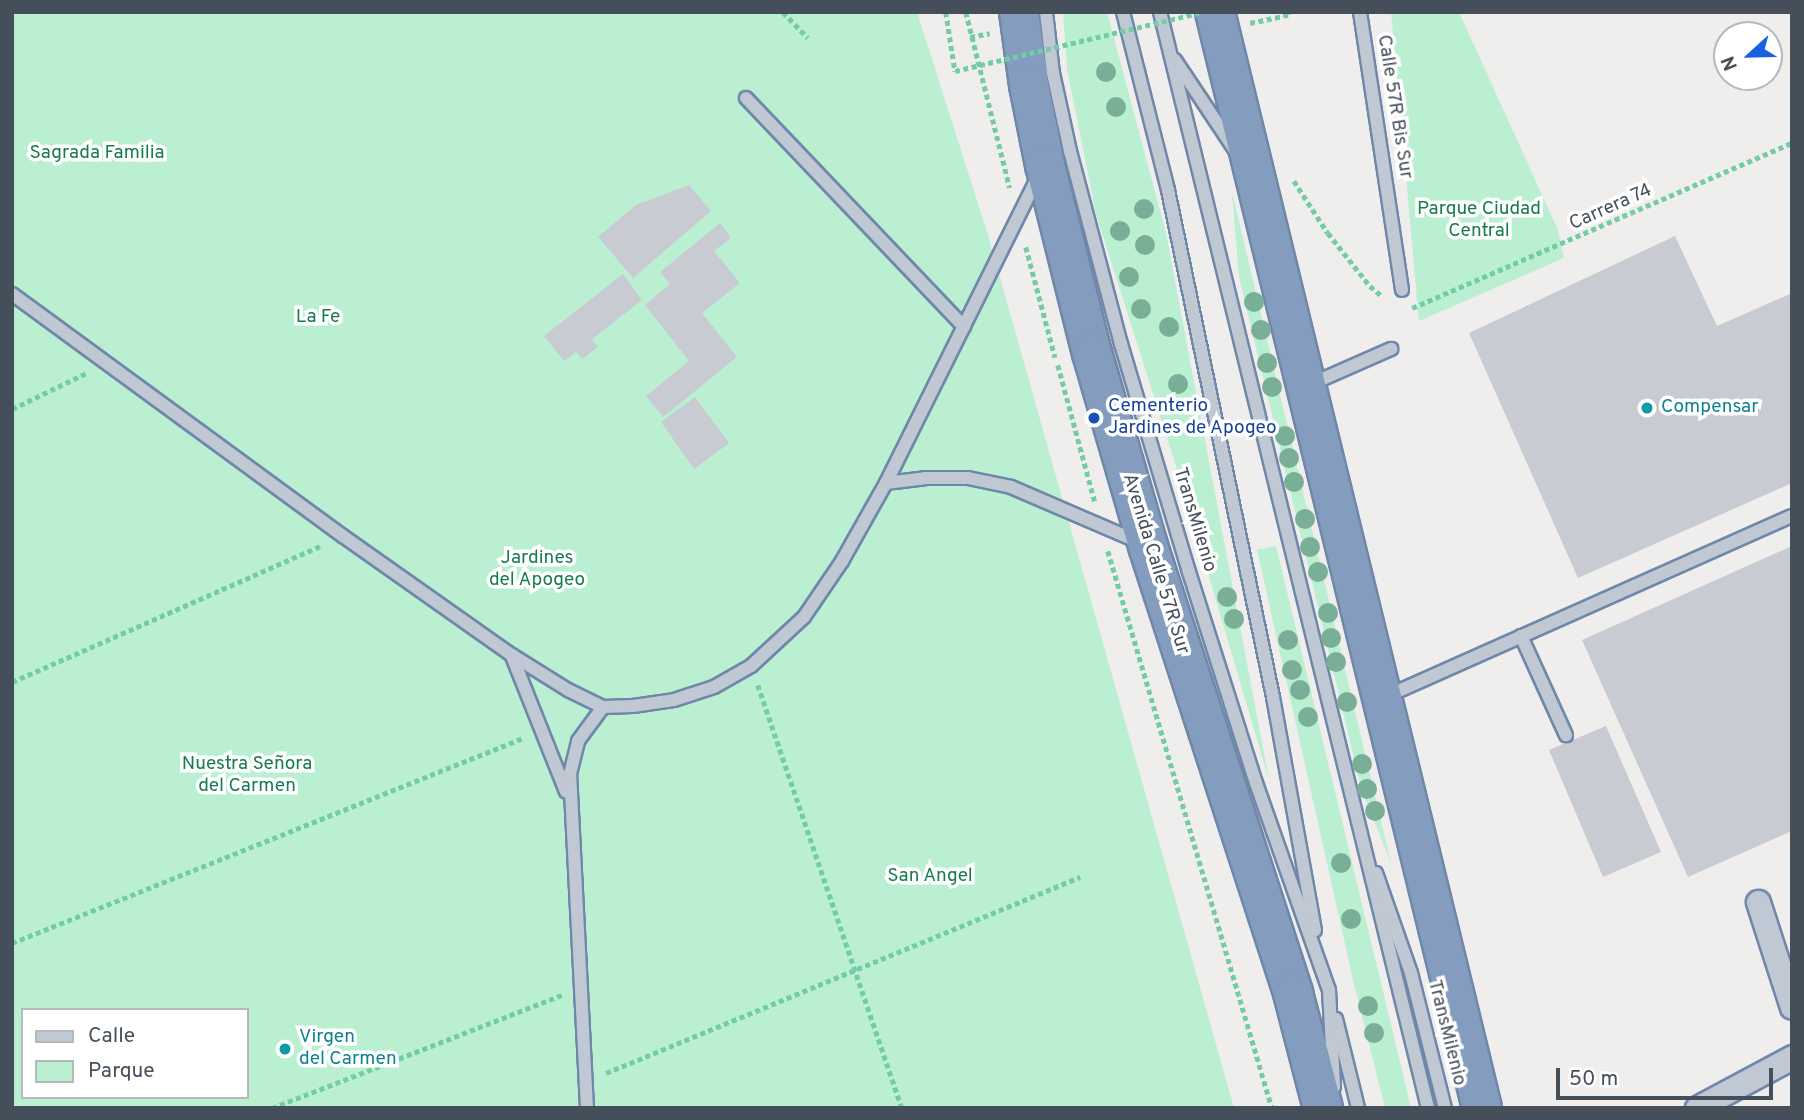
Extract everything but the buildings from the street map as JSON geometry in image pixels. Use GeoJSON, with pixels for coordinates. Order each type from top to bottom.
{"type":"FeatureCollection","features":[{"type":"Feature","properties":{"kind":"highway","name":"Avenida Calle 57R Sur"},"geometry":{"type":"LineString","coordinates":[[1019,12],[1029,85],[1045,164],[1092,353],[1148,546],[1293,993],[1322,1108]]}},
{"type":"Feature","properties":{"kind":"highway"},"geometry":{"type":"LineString","coordinates":[[1215,12],[1482,1108]]}},
{"type":"Feature","properties":{"kind":"street"},"geometry":{"type":"LineString","coordinates":[[1758,902],[1792,1007]]}},
{"type":"Feature","properties":{"kind":"street"},"geometry":{"type":"LineString","coordinates":[[1696,1108],[1792,1057]]}},
{"type":"Feature","properties":{"kind":"lane","name":"TransMilenio"},"geometry":{"type":"LineString","coordinates":[[1046,12],[1053,73],[1070,151],[1121,344],[1231,704],[1329,990],[1336,1108]]}},
{"type":"Feature","properties":{"kind":"lane","name":"TransMilenio"},"geometry":{"type":"LineString","coordinates":[[1123,12],[1168,190],[1273,697],[1329,990],[1358,1108]]}},
{"type":"Feature","properties":{"kind":"lane","name":"TransMilenio"},"geometry":{"type":"LineString","coordinates":[[1160,12],[1353,810],[1429,1108]]}},
{"type":"Feature","properties":{"kind":"lane","name":"Calle 57R Bis Sur"},"geometry":{"type":"LineString","coordinates":[[1360,12],[1402,290]]}},
{"type":"Feature","properties":{"kind":"lane","name":"TransMilenio"},"geometry":{"type":"LineString","coordinates":[[1171,54],[1256,182]]}},
{"type":"Feature","properties":{"kind":"lane"},"geometry":{"type":"LineString","coordinates":[[746,98],[964,327]]}},
{"type":"Feature","properties":{"kind":"lane"},"geometry":{"type":"LineString","coordinates":[[12,294],[343,536],[512,655],[568,690],[603,707],[674,700],[714,687],[751,666],[804,617],[842,561],[886,483],[1045,164]]}},
{"type":"Feature","properties":{"kind":"lane"},"geometry":{"type":"LineString","coordinates":[[1306,386],[1391,349]]}},
{"type":"Feature","properties":{"kind":"lane"},"geometry":{"type":"LineString","coordinates":[[886,483],[925,478],[968,478],[1011,487],[1148,546]]}},
{"type":"Feature","properties":{"kind":"lane"},"geometry":{"type":"LineString","coordinates":[[1382,698],[1792,516]]}},
{"type":"Feature","properties":{"kind":"lane"},"geometry":{"type":"LineString","coordinates":[[1521,636],[1566,735]]}},
{"type":"Feature","properties":{"kind":"lane"},"geometry":{"type":"LineString","coordinates":[[512,655],[570,806]]}},
{"type":"Feature","properties":{"kind":"lane"},"geometry":{"type":"LineString","coordinates":[[587,1108],[570,774],[578,741],[603,707]]}},
{"type":"Feature","properties":{"kind":"lane","name":"TransMilenio"},"geometry":{"type":"LineString","coordinates":[[1353,810],[1410,973],[1445,1108]]}},
{"type":"Feature","properties":{"kind":"path"},"geometry":{"type":"LineString","coordinates":[[783,12],[808,38]]}},
{"type":"Feature","properties":{"kind":"path"},"geometry":{"type":"LineString","coordinates":[[946,12],[955,71],[1202,12]]}},
{"type":"Feature","properties":{"kind":"path"},"geometry":{"type":"LineString","coordinates":[[966,12],[970,37],[1101,526],[1272,1108]]}},
{"type":"Feature","properties":{"kind":"path","name":"Carrera 74"},"geometry":{"type":"LineString","coordinates":[[1406,307],[1418,308],[1792,143]]}},
{"type":"Feature","properties":{"kind":"path"},"geometry":{"type":"LineString","coordinates":[[1294,181],[1328,233],[1370,286],[1387,300]]}},
{"type":"Feature","properties":{"kind":"path"},"geometry":{"type":"LineString","coordinates":[[12,409],[106,364]]}},
{"type":"Feature","properties":{"kind":"path"},"geometry":{"type":"LineString","coordinates":[[12,682],[343,536]]}},
{"type":"Feature","properties":{"kind":"path"},"geometry":{"type":"LineString","coordinates":[[751,666],[902,1108]]}},
{"type":"Feature","properties":{"kind":"path"},"geometry":{"type":"LineString","coordinates":[[12,943],[543,730]]}},
{"type":"Feature","properties":{"kind":"path"},"geometry":{"type":"LineString","coordinates":[[586,1081],[1080,877]]}},
{"type":"Feature","properties":{"kind":"path"},"geometry":{"type":"LineString","coordinates":[[271,1108],[579,988]]}},
{"type":"Feature","properties":{"kind":"green space","name":"Jardines del Apogeo"},"geometry":{"type":"Polygon","coordinates":[[[12,12],[917,12],[988,235],[1234,1108],[12,1108],[12,12]]]}},
{"type":"Feature","properties":{"kind":"green space"},"geometry":{"type":"Polygon","coordinates":[[[1063,12],[1107,12],[1166,233],[1269,780],[1178,472],[1096,214],[1067,69],[1063,12]]]}},
{"type":"Feature","properties":{"kind":"green space","name":"Parque Ciudad Central"},"geometry":{"type":"Polygon","coordinates":[[[1391,12],[1459,12],[1558,230],[1564,258],[1419,321],[1391,12]]]}},
{"type":"Feature","properties":{"kind":"green space"},"geometry":{"type":"Polygon","coordinates":[[[1232,192],[1391,863],[1362,791],[1239,277],[1232,192]]]}},
{"type":"Feature","properties":{"kind":"green space"},"geometry":{"type":"Polygon","coordinates":[[[1276,546],[1411,1108],[1385,1108],[1354,984],[1257,550],[1276,546]]]}},
{"type":"Feature","properties":{"kind":"place","name":"Compensar"},"geometry":{"type":"Point","coordinates":[1647,408]}},
{"type":"Feature","properties":{"kind":"place","name":"Cementerio Jardines de Apogeo"},"geometry":{"type":"Point","coordinates":[1094,418]}},
{"type":"Feature","properties":{"kind":"place","name":"Virgen del Carmen"},"geometry":{"type":"Point","coordinates":[285,1049]}},
{"type":"Feature","properties":{"kind":"park label","name":"Sagrada Familia"},"geometry":{"type":"Point","coordinates":[97,154]}},
{"type":"Feature","properties":{"kind":"park label","name":"La Fe"},"geometry":{"type":"Point","coordinates":[318,318]}},
{"type":"Feature","properties":{"kind":"park label","name":"Nuestra Señora del Carmen"},"geometry":{"type":"Point","coordinates":[247,776]}},
{"type":"Feature","properties":{"kind":"park label","name":"San Angel"},"geometry":{"type":"Point","coordinates":[930,877]}}]}
